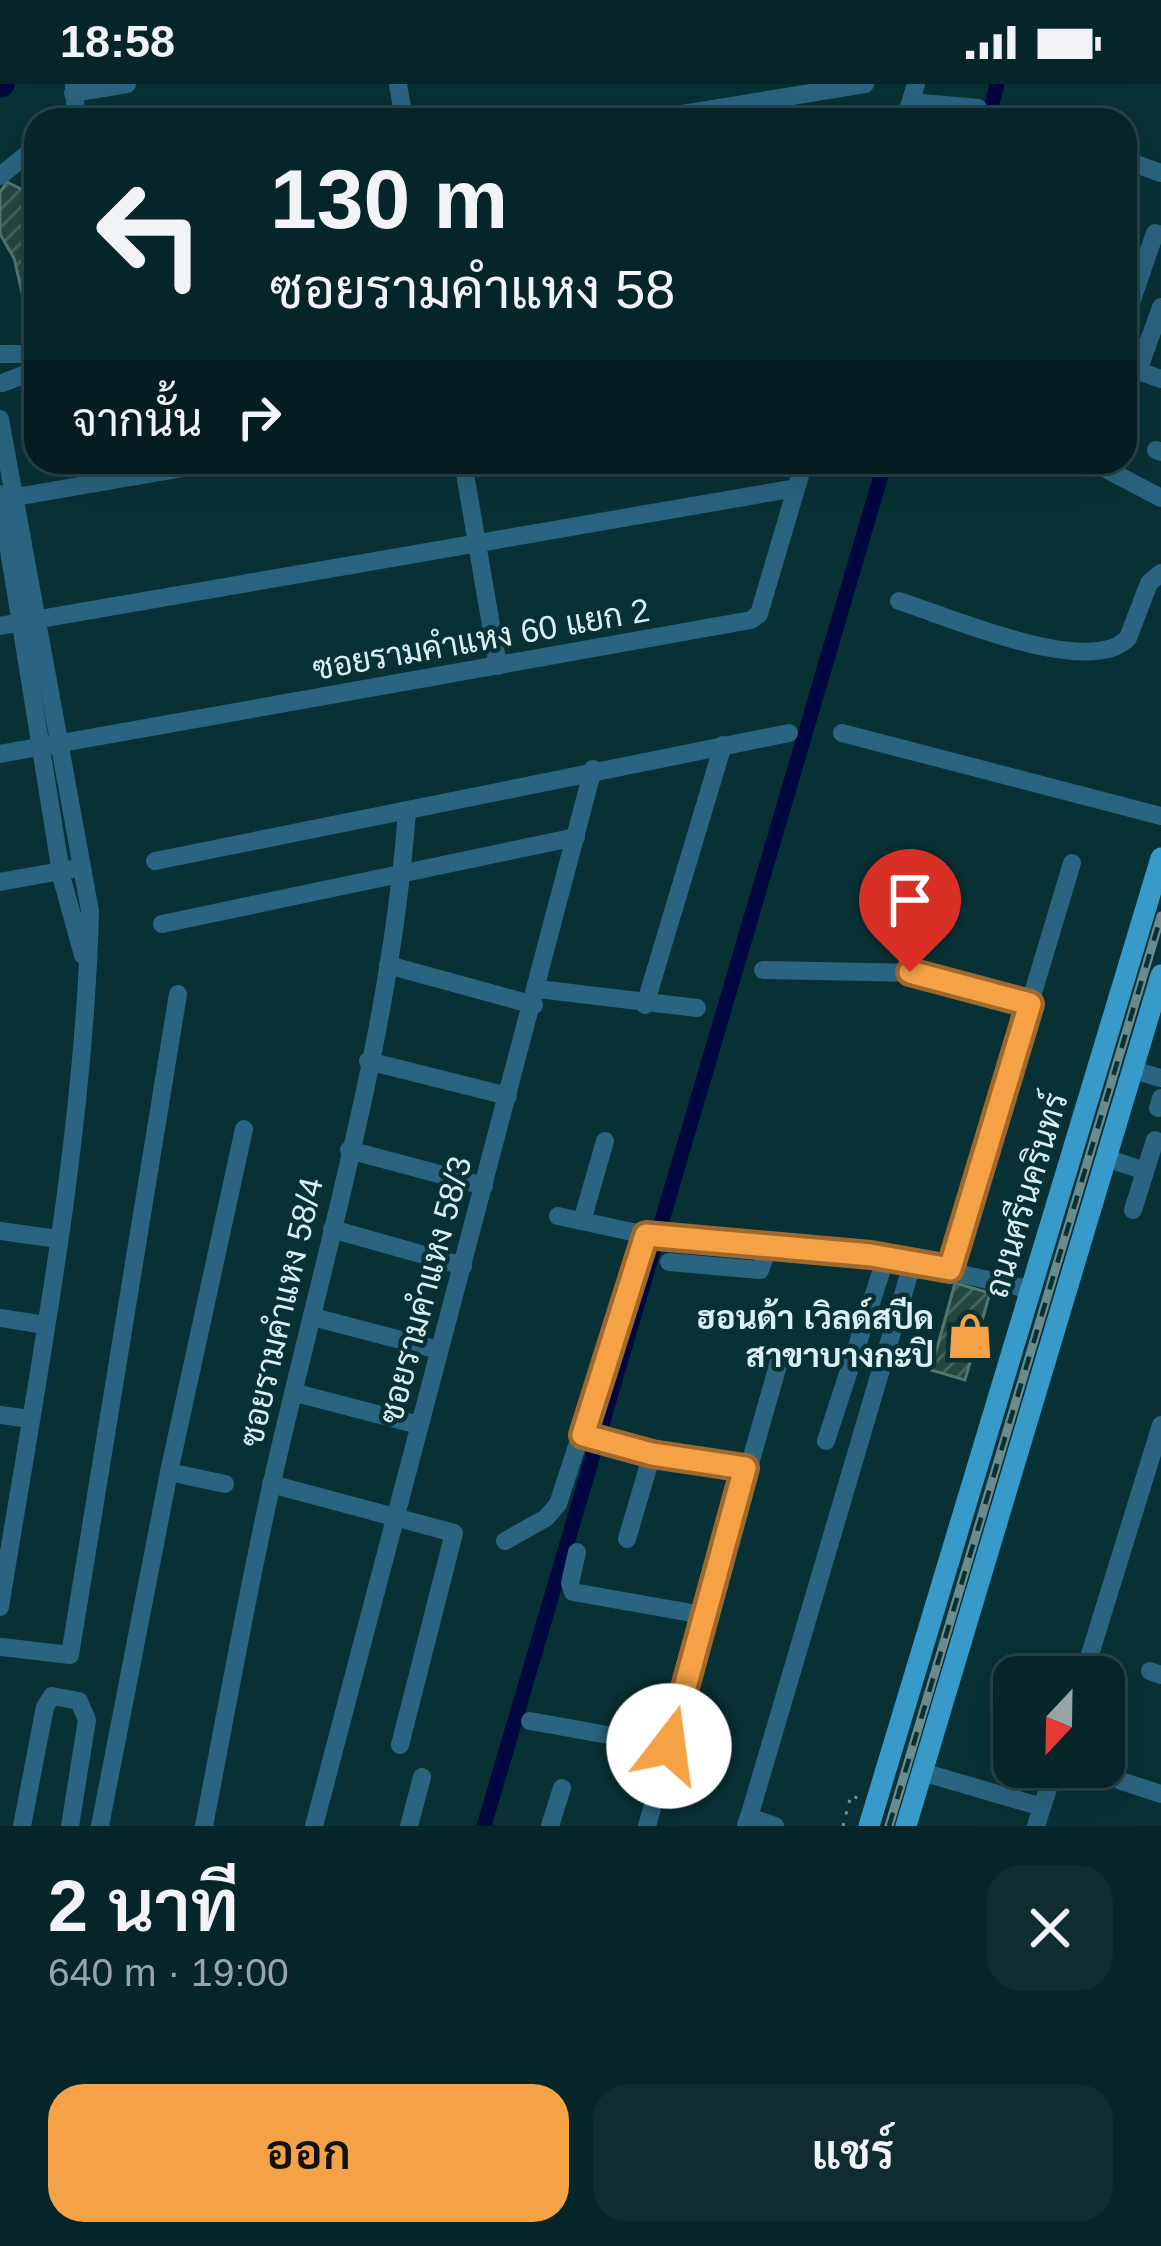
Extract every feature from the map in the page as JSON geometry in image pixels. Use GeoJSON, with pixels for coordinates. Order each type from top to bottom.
{"type":"FeatureCollection","features":[{"type":"Feature","properties":{"kind":"main road","name":"ถนนศรีนครินทร์"},"geometry":{"type":"LineString","coordinates":[[860,1825],[886,1772],[1161,858]]}},
{"type":"Feature","properties":{"kind":"main road","name":"ถนนศรีนครินทร์"},"geometry":{"type":"LineString","coordinates":[[906,1826],[1161,975]]}},
{"type":"Feature","properties":{"kind":"main road"},"geometry":{"type":"LineString","coordinates":[[886,1772],[921,1778]]}},
{"type":"Feature","properties":{"kind":"street"},"geometry":{"type":"LineString","coordinates":[[74,89],[128,84]]}},
{"type":"Feature","properties":{"kind":"street"},"geometry":{"type":"LineString","coordinates":[[747,108],[866,84]]}},
{"type":"Feature","properties":{"kind":"street"},"geometry":{"type":"LineString","coordinates":[[911,102],[978,108]]}},
{"type":"Feature","properties":{"kind":"street"},"geometry":{"type":"LineString","coordinates":[[0,176],[24,157]]}},
{"type":"Feature","properties":{"kind":"street"},"geometry":{"type":"LineString","coordinates":[[1137,285],[1155,233],[1161,235]]}},
{"type":"Feature","properties":{"kind":"street"},"geometry":{"type":"LineString","coordinates":[[1137,356],[1161,307]]}},
{"type":"Feature","properties":{"kind":"street"},"geometry":{"type":"LineString","coordinates":[[0,356],[6,370],[1,384]]}},
{"type":"Feature","properties":{"kind":"street"},"geometry":{"type":"LineString","coordinates":[[0,419],[4,498],[49,746],[61,871],[89,977]]}},
{"type":"Feature","properties":{"kind":"street"},"geometry":{"type":"LineString","coordinates":[[4,498],[147,474]]}},
{"type":"Feature","properties":{"kind":"street"},"geometry":{"type":"LineString","coordinates":[[465,474],[498,666]]}},
{"type":"Feature","properties":{"kind":"street","name":"ซอยรามคำแหง 60 แยก 2"},"geometry":{"type":"LineString","coordinates":[[0,754],[751,620],[759,614],[800,474]]}},
{"type":"Feature","properties":{"kind":"street"},"geometry":{"type":"LineString","coordinates":[[1115,474],[1161,498]]}},
{"type":"Feature","properties":{"kind":"street"},"geometry":{"type":"LineString","coordinates":[[0,626],[796,488]]}},
{"type":"Feature","properties":{"kind":"street"},"geometry":{"type":"LineString","coordinates":[[898,601],[1052,650],[1099,651],[1127,638],[1149,583],[1161,573]]}},
{"type":"Feature","properties":{"kind":"street"},"geometry":{"type":"LineString","coordinates":[[155,861],[788,733]]}},
{"type":"Feature","properties":{"kind":"street"},"geometry":{"type":"LineString","coordinates":[[842,733],[1161,816]]}},
{"type":"Feature","properties":{"kind":"street"},"geometry":{"type":"LineString","coordinates":[[645,1005],[723,745]]}},
{"type":"Feature","properties":{"kind":"street"},"geometry":{"type":"LineString","coordinates":[[0,1606],[7,1516],[30,1419],[58,1239],[89,977],[91,911],[49,746]]}},
{"type":"Feature","properties":{"kind":"street","name":"ซอยรามคำแหง 58/3"},"geometry":{"type":"LineString","coordinates":[[314,1826],[593,769]]}},
{"type":"Feature","properties":{"kind":"street","name":"ซอยรามคำแหง 58/4"},"geometry":{"type":"LineString","coordinates":[[204,1826],[272,1484],[296,1394],[388,965],[406,810]]}},
{"type":"Feature","properties":{"kind":"street"},"geometry":{"type":"LineString","coordinates":[[162,924],[576,837]]}},
{"type":"Feature","properties":{"kind":"street"},"geometry":{"type":"LineString","coordinates":[[950,1269],[1072,863]]}},
{"type":"Feature","properties":{"kind":"street"},"geometry":{"type":"LineString","coordinates":[[0,882],[82,868]]}},
{"type":"Feature","properties":{"kind":"street"},"geometry":{"type":"LineString","coordinates":[[388,965],[536,997],[698,1008]]}},
{"type":"Feature","properties":{"kind":"street"},"geometry":{"type":"LineString","coordinates":[[763,970],[921,973],[1030,1004]]}},
{"type":"Feature","properties":{"kind":"street"},"geometry":{"type":"LineString","coordinates":[[1,1651],[70,1655],[178,994]]}},
{"type":"Feature","properties":{"kind":"street"},"geometry":{"type":"LineString","coordinates":[[368,1061],[508,1096]]}},
{"type":"Feature","properties":{"kind":"street"},"geometry":{"type":"LineString","coordinates":[[1132,1070],[1161,1078]]}},
{"type":"Feature","properties":{"kind":"street"},"geometry":{"type":"LineString","coordinates":[[100,1826],[169,1472],[244,1129]]}},
{"type":"Feature","properties":{"kind":"street"},"geometry":{"type":"LineString","coordinates":[[1133,1210],[1155,1140]]}},
{"type":"Feature","properties":{"kind":"street"},"geometry":{"type":"LineString","coordinates":[[582,1221],[605,1141]]}},
{"type":"Feature","properties":{"kind":"street"},"geometry":{"type":"LineString","coordinates":[[349,1150],[484,1186]]}},
{"type":"Feature","properties":{"kind":"street"},"geometry":{"type":"LineString","coordinates":[[1106,1158],[1145,1171]]}},
{"type":"Feature","properties":{"kind":"street"},"geometry":{"type":"LineString","coordinates":[[558,1216],[656,1236],[886,1257],[1032,1290]]}},
{"type":"Feature","properties":{"kind":"street"},"geometry":{"type":"LineString","coordinates":[[332,1229],[463,1266]]}},
{"type":"Feature","properties":{"kind":"street"},"geometry":{"type":"LineString","coordinates":[[0,1231],[58,1239]]}},
{"type":"Feature","properties":{"kind":"street"},"geometry":{"type":"LineString","coordinates":[[505,1541],[552,1513],[656,1236]]}},
{"type":"Feature","properties":{"kind":"street"},"geometry":{"type":"LineString","coordinates":[[669,1262],[760,1270],[769,1246]]}},
{"type":"Feature","properties":{"kind":"street"},"geometry":{"type":"LineString","coordinates":[[826,1441],[886,1257]]}},
{"type":"Feature","properties":{"kind":"street"},"geometry":{"type":"LineString","coordinates":[[776,1826],[747,1821],[913,1262]]}},
{"type":"Feature","properties":{"kind":"street"},"geometry":{"type":"LineString","coordinates":[[313,1317],[439,1349]]}},
{"type":"Feature","properties":{"kind":"street"},"geometry":{"type":"LineString","coordinates":[[0,1318],[45,1325]]}},
{"type":"Feature","properties":{"kind":"street"},"geometry":{"type":"LineString","coordinates":[[646,1826],[780,1358]]}},
{"type":"Feature","properties":{"kind":"street"},"geometry":{"type":"LineString","coordinates":[[296,1394],[419,1425]]}},
{"type":"Feature","properties":{"kind":"street"},"geometry":{"type":"LineString","coordinates":[[0,1415],[30,1419]]}},
{"type":"Feature","properties":{"kind":"street"},"geometry":{"type":"LineString","coordinates":[[1090,1656],[1161,1425]]}},
{"type":"Feature","properties":{"kind":"street"},"geometry":{"type":"LineString","coordinates":[[583,1435],[652,1454],[745,1468]]}},
{"type":"Feature","properties":{"kind":"street"},"geometry":{"type":"LineString","coordinates":[[627,1539],[652,1454]]}},
{"type":"Feature","properties":{"kind":"street"},"geometry":{"type":"LineString","coordinates":[[169,1472],[225,1484]]}},
{"type":"Feature","properties":{"kind":"street"},"geometry":{"type":"LineString","coordinates":[[272,1484],[454,1533],[400,1745]]}},
{"type":"Feature","properties":{"kind":"street"},"geometry":{"type":"LineString","coordinates":[[578,1552],[570,1583],[573,1592],[703,1615]]}},
{"type":"Feature","properties":{"kind":"street"},"geometry":{"type":"LineString","coordinates":[[22,1826],[45,1707],[52,1696],[64,1695],[79,1700],[87,1720],[70,1826]]}},
{"type":"Feature","properties":{"kind":"street"},"geometry":{"type":"LineString","coordinates":[[530,1721],[669,1746]]}},
{"type":"Feature","properties":{"kind":"street"},"geometry":{"type":"LineString","coordinates":[[409,1826],[422,1777]]}},
{"type":"Feature","properties":{"kind":"street"},"geometry":{"type":"LineString","coordinates":[[921,1778],[1039,1816]]}},
{"type":"Feature","properties":{"kind":"street"},"geometry":{"type":"LineString","coordinates":[[1125,1782],[1161,1794]]}},
{"type":"Feature","properties":{"kind":"street"},"geometry":{"type":"LineString","coordinates":[[550,1826],[562,1788]]}},
{"type":"Feature","properties":{"kind":"path"},"geometry":{"type":"LineString","coordinates":[[842,1826],[851,1795],[860,1798],[860,1825]]}},
{"type":"Feature","properties":{"kind":"building"},"geometry":{"type":"Polygon","coordinates":[[[7,182],[24,190],[24,301],[14,258],[0,234],[0,192],[7,182]]]}},
{"type":"Feature","properties":{"kind":"building"},"geometry":{"type":"Polygon","coordinates":[[[955,1283],[990,1293],[965,1380],[931,1370],[955,1283]]]}},
{"type":"Feature","properties":{"kind":"waterway"},"geometry":{"type":"LineString","coordinates":[[991,108],[997,84]]}},
{"type":"Feature","properties":{"kind":"waterway"},"geometry":{"type":"LineString","coordinates":[[484,1826],[881,474]]}},
{"type":"Feature","properties":{"kind":"railway"},"geometry":{"type":"LineString","coordinates":[[889,1826],[1161,916]]}},
{"type":"Feature","properties":{"kind":"place","name":"ฮอนด้า เวิลด์สปีด สาขาบางกะปิ"},"geometry":{"type":"Point","coordinates":[970,1336]}},
{"type":"Feature","properties":{"kind":"route"},"geometry":{"type":"LineString","coordinates":[[669,1746],[745,1468],[652,1454],[583,1435],[646,1235],[871,1255],[950,1269],[1030,1004],[910,972]]}}]}
